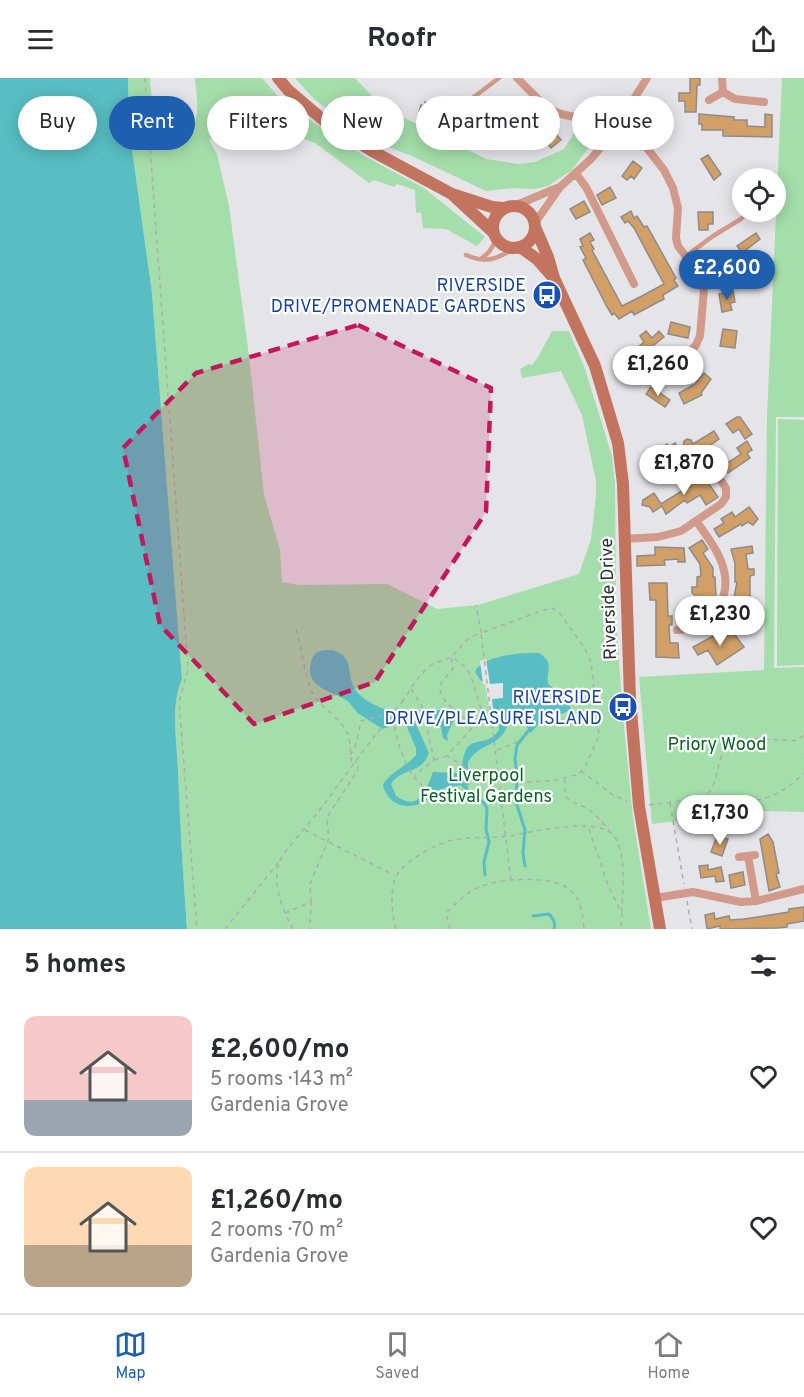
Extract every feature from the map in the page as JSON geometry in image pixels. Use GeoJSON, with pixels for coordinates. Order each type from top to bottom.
{"type":"FeatureCollection","features":[{"type":"Feature","properties":{"kind":"street"},"geometry":{"type":"LineString","coordinates":[[278,78],[288,90],[328,124],[372,151],[452,194],[486,206],[527,210],[535,225]]}},
{"type":"Feature","properties":{"kind":"street"},"geometry":{"type":"LineString","coordinates":[[517,78],[546,107],[572,116]]}},
{"type":"Feature","properties":{"kind":"street"},"geometry":{"type":"LineString","coordinates":[[635,96],[646,78]]}},
{"type":"Feature","properties":{"kind":"street"},"geometry":{"type":"LineString","coordinates":[[722,78],[723,92]]}},
{"type":"Feature","properties":{"kind":"street"},"geometry":{"type":"LineString","coordinates":[[709,100],[723,92]]}},
{"type":"Feature","properties":{"kind":"street"},"geometry":{"type":"LineString","coordinates":[[723,92],[735,99],[764,102]]}},
{"type":"Feature","properties":{"kind":"street"},"geometry":{"type":"LineString","coordinates":[[452,194],[502,244],[517,247],[531,240],[535,225],[560,187],[576,174],[598,150]]}},
{"type":"Feature","properties":{"kind":"street"},"geometry":{"type":"LineString","coordinates":[[648,150],[664,170],[673,188],[678,208],[676,238],[678,246],[700,279],[704,290],[700,336],[687,355]]}},
{"type":"Feature","properties":{"kind":"street"},"geometry":{"type":"LineString","coordinates":[[576,174],[586,187],[634,284]]}},
{"type":"Feature","properties":{"kind":"street"},"geometry":{"type":"LineString","coordinates":[[495,236],[495,218],[509,207],[560,187]]}},
{"type":"Feature","properties":{"kind":"street","name":"Riverside Drive"},"geometry":{"type":"LineString","coordinates":[[535,225],[554,278],[595,366],[608,402],[618,443],[622,484],[630,698],[639,806],[660,929]]}},
{"type":"Feature","properties":{"kind":"street","name":"Riverside Drive"},"geometry":{"type":"LineString","coordinates":[[517,247],[537,259],[554,278]]}},
{"type":"Feature","properties":{"kind":"street"},"geometry":{"type":"LineString","coordinates":[[670,475],[682,475],[719,453]]}},
{"type":"Feature","properties":{"kind":"street"},"geometry":{"type":"LineString","coordinates":[[624,539],[670,535],[696,522],[721,504],[726,497],[725,483],[707,460]]}},
{"type":"Feature","properties":{"kind":"street"},"geometry":{"type":"LineString","coordinates":[[686,617],[682,630],[701,625],[713,616],[722,602],[725,584],[718,553],[696,522]]}},
{"type":"Feature","properties":{"kind":"street"},"geometry":{"type":"LineString","coordinates":[[748,856],[756,901]]}},
{"type":"Feature","properties":{"kind":"street"},"geometry":{"type":"LineString","coordinates":[[655,898],[701,892],[741,902],[756,901],[804,889]]}},
{"type":"Feature","properties":{"kind":"lane"},"geometry":{"type":"LineString","coordinates":[[475,96],[499,78]]}},
{"type":"Feature","properties":{"kind":"lane"},"geometry":{"type":"LineString","coordinates":[[686,256],[712,236],[736,222]]}},
{"type":"Feature","properties":{"kind":"lane"},"geometry":{"type":"LineString","coordinates":[[481,260],[489,252],[495,236]]}},
{"type":"Feature","properties":{"kind":"lane"},"geometry":{"type":"LineString","coordinates":[[466,255],[487,261],[497,259],[517,247]]}},
{"type":"Feature","properties":{"kind":"path"},"geometry":{"type":"LineString","coordinates":[[145,78],[188,669],[179,702],[197,929]]}},
{"type":"Feature","properties":{"kind":"path"},"geometry":{"type":"LineString","coordinates":[[476,604],[500,779],[511,881]]}},
{"type":"Feature","properties":{"kind":"path"},"geometry":{"type":"LineString","coordinates":[[225,929],[430,666],[451,657],[464,641],[481,633],[552,608],[558,610],[584,647],[591,663],[599,736],[585,767],[581,771],[552,781],[522,782],[474,772],[447,756]]}},
{"type":"Feature","properties":{"kind":"path"},"geometry":{"type":"LineString","coordinates":[[296,629],[313,693],[346,731],[352,764]]}},
{"type":"Feature","properties":{"kind":"path"},"geometry":{"type":"LineString","coordinates":[[415,776],[434,760],[447,756],[482,711],[472,679],[464,666],[451,657]]}},
{"type":"Feature","properties":{"kind":"path"},"geometry":{"type":"LineString","coordinates":[[451,657],[453,668],[442,682],[440,690],[445,701],[462,717],[474,724]]}},
{"type":"Feature","properties":{"kind":"path"},"geometry":{"type":"LineString","coordinates":[[411,689],[422,706],[434,760]]}},
{"type":"Feature","properties":{"kind":"path"},"geometry":{"type":"LineString","coordinates":[[350,755],[355,748],[363,720],[389,713],[393,716],[396,735],[412,771],[435,795],[461,794],[474,772]]}},
{"type":"Feature","properties":{"kind":"path"},"geometry":{"type":"LineString","coordinates":[[700,800],[710,794],[722,754],[727,746],[750,739],[798,740],[804,735]]}},
{"type":"Feature","properties":{"kind":"path"},"geometry":{"type":"LineString","coordinates":[[496,750],[517,742]]}},
{"type":"Feature","properties":{"kind":"path"},"geometry":{"type":"LineString","coordinates":[[310,929],[310,884],[330,838],[327,823],[329,814],[358,770],[355,760]]}},
{"type":"Feature","properties":{"kind":"path"},"geometry":{"type":"LineString","coordinates":[[581,771],[613,795],[639,806],[700,800],[759,801],[789,788],[804,773]]}},
{"type":"Feature","properties":{"kind":"path"},"geometry":{"type":"LineString","coordinates":[[565,777],[565,796],[570,801],[587,808],[600,819],[621,847],[621,929]]}},
{"type":"Feature","properties":{"kind":"path"},"geometry":{"type":"LineString","coordinates":[[670,802],[692,929]]}},
{"type":"Feature","properties":{"kind":"path"},"geometry":{"type":"LineString","coordinates":[[396,929],[392,915],[396,876],[409,863],[440,844],[457,839],[484,839],[566,826],[600,828],[611,833]]}},
{"type":"Feature","properties":{"kind":"path"},"geometry":{"type":"LineString","coordinates":[[588,828],[608,885],[622,914]]}},
{"type":"Feature","properties":{"kind":"path"},"geometry":{"type":"LineString","coordinates":[[304,830],[396,876]]}},
{"type":"Feature","properties":{"kind":"path"},"geometry":{"type":"LineString","coordinates":[[279,862],[278,887],[284,913],[293,929]]}},
{"type":"Feature","properties":{"kind":"path"},"geometry":{"type":"LineString","coordinates":[[450,929],[446,913],[474,889],[488,884],[543,880],[573,891],[581,907],[584,929]]}},
{"type":"Feature","properties":{"kind":"path"},"geometry":{"type":"LineString","coordinates":[[284,913],[311,902]]}},
{"type":"Feature","properties":{"kind":"highlighted area"},"geometry":{"type":"Polygon","coordinates":[[[358,325],[491,388],[486,512],[375,682],[254,724],[160,625],[123,448],[196,373],[358,325]]]}},
{"type":"Feature","properties":{"kind":"green space"},"geometry":{"type":"Polygon","coordinates":[[[128,78],[150,78],[152,96],[128,96],[128,78]]]}},
{"type":"Feature","properties":{"kind":"green space","name":"Liverpool Festival Gardens"},"geometry":{"type":"Polygon","coordinates":[[[195,78],[262,78],[278,96],[207,96],[207,150],[215,150],[217,154],[229,206],[249,356],[264,495],[280,550],[282,582],[298,585],[387,584],[437,609],[478,605],[579,574],[591,539],[596,497],[596,481],[582,415],[561,371],[522,378],[520,369],[529,364],[532,365],[552,331],[569,331],[585,369],[612,456],[615,484],[616,612],[622,706],[633,818],[651,929],[187,929],[175,724],[176,701],[182,679],[152,293],[132,150],[195,150],[197,106],[195,78]]]}},
{"type":"Feature","properties":{"kind":"green space"},"geometry":{"type":"Polygon","coordinates":[[[295,78],[355,78],[372,96],[321,96],[321,104],[295,78]]]}},
{"type":"Feature","properties":{"kind":"green space","name":"Priory Wood"},"geometry":{"type":"Polygon","coordinates":[[[782,78],[804,78],[804,417],[776,417],[774,668],[804,667],[804,812],[763,811],[652,824],[639,677],[764,670],[767,417],[776,222],[786,222],[786,168],[778,168],[782,78]]]}},
{"type":"Feature","properties":{"kind":"green space"},"geometry":{"type":"Polygon","coordinates":[[[404,118],[416,124],[416,150],[468,150],[486,159],[517,164],[535,162],[564,149],[572,136],[572,150],[587,150],[572,170],[548,186],[534,189],[513,188],[486,191],[397,150],[404,150],[404,118]]]}},
{"type":"Feature","properties":{"kind":"green space"},"geometry":{"type":"Polygon","coordinates":[[[309,119],[321,127],[321,147],[309,141],[309,119]]]}},
{"type":"Feature","properties":{"kind":"green space"},"geometry":{"type":"Polygon","coordinates":[[[324,150],[355,150],[424,188],[485,237],[477,246],[446,229],[423,228],[421,212],[416,213],[415,190],[397,184],[394,187],[374,180],[369,183],[324,150]]]}},
{"type":"Feature","properties":{"kind":"green space"},"geometry":{"type":"Polygon","coordinates":[[[778,419],[804,420],[804,665],[777,666],[778,419]]]}},
{"type":"Feature","properties":{"kind":"water"},"geometry":{"type":"Polygon","coordinates":[[[0,78],[128,78],[128,96],[109,96],[109,150],[132,150],[152,293],[182,679],[176,701],[175,724],[187,929],[0,929],[0,78]]]}},
{"type":"Feature","properties":{"kind":"water"},"geometry":{"type":"Polygon","coordinates":[[[332,650],[345,657],[353,686],[361,696],[395,714],[398,719],[415,722],[429,753],[421,765],[400,775],[391,784],[396,796],[410,802],[416,800],[424,792],[433,772],[457,773],[462,769],[464,756],[471,744],[487,740],[499,730],[499,725],[495,722],[488,681],[481,681],[475,672],[485,662],[513,654],[539,653],[547,660],[548,684],[568,701],[571,709],[562,714],[551,712],[546,715],[531,733],[518,715],[509,719],[502,735],[479,750],[468,762],[470,794],[460,785],[435,792],[427,800],[414,805],[400,805],[390,798],[383,785],[416,755],[416,748],[406,725],[399,723],[383,729],[359,714],[346,700],[314,682],[310,668],[313,656],[320,651],[332,650]]]}},
{"type":"Feature","properties":{"kind":"water"},"geometry":{"type":"Polygon","coordinates":[[[442,709],[455,717],[447,735],[448,741],[443,738],[440,722],[431,716],[442,709]]]}},
{"type":"Feature","properties":{"kind":"pier"},"geometry":{"type":"Polygon","coordinates":[[[486,659],[490,684],[503,683],[503,698],[492,699],[495,725],[492,722],[485,684],[483,684],[480,661],[486,659]]]}},
{"type":"Feature","properties":{"kind":"building"},"geometry":{"type":"Polygon","coordinates":[[[690,78],[700,78],[700,85],[697,85],[696,112],[685,112],[685,101],[679,101],[679,93],[690,93],[690,78]]]}},
{"type":"Feature","properties":{"kind":"building"},"geometry":{"type":"Polygon","coordinates":[[[699,114],[734,117],[734,120],[747,120],[747,126],[765,127],[765,114],[772,115],[772,137],[723,136],[723,130],[702,130],[702,124],[699,124],[699,114]]]}},
{"type":"Feature","properties":{"kind":"building"},"geometry":{"type":"Polygon","coordinates":[[[708,155],[721,174],[714,180],[701,159],[708,155]]]}},
{"type":"Feature","properties":{"kind":"building"},"geometry":{"type":"Polygon","coordinates":[[[633,161],[642,168],[634,179],[631,176],[627,180],[622,176],[633,161]]]}},
{"type":"Feature","properties":{"kind":"building"},"geometry":{"type":"Polygon","coordinates":[[[610,187],[616,198],[602,205],[597,195],[610,187]]]}},
{"type":"Feature","properties":{"kind":"building"},"geometry":{"type":"Polygon","coordinates":[[[584,201],[590,212],[576,219],[570,209],[584,201]]]}},
{"type":"Feature","properties":{"kind":"building"},"geometry":{"type":"Polygon","coordinates":[[[631,211],[634,218],[637,216],[644,227],[647,226],[676,278],[674,280],[678,286],[663,295],[664,299],[634,315],[632,311],[619,319],[614,313],[612,315],[607,307],[583,260],[586,258],[580,247],[583,246],[580,239],[590,233],[594,240],[590,242],[594,249],[592,250],[622,306],[664,284],[634,228],[628,221],[625,223],[621,217],[631,211]]]}},
{"type":"Feature","properties":{"kind":"building"},"geometry":{"type":"Polygon","coordinates":[[[698,212],[713,212],[713,224],[708,224],[708,230],[699,230],[698,212]]]}},
{"type":"Feature","properties":{"kind":"building"},"geometry":{"type":"Polygon","coordinates":[[[756,233],[760,239],[742,253],[737,246],[756,233]]]}},
{"type":"Feature","properties":{"kind":"building"},"geometry":{"type":"Polygon","coordinates":[[[719,255],[721,269],[717,269],[718,275],[711,277],[707,257],[719,255]]]}},
{"type":"Feature","properties":{"kind":"building"},"geometry":{"type":"Polygon","coordinates":[[[733,291],[735,302],[730,303],[732,310],[722,312],[719,294],[733,291]]]}},
{"type":"Feature","properties":{"kind":"building"},"geometry":{"type":"Polygon","coordinates":[[[671,322],[690,327],[688,338],[668,334],[671,322]]]}},
{"type":"Feature","properties":{"kind":"building"},"geometry":{"type":"Polygon","coordinates":[[[723,329],[737,331],[735,348],[720,346],[723,329]]]}},
{"type":"Feature","properties":{"kind":"building"},"geometry":{"type":"Polygon","coordinates":[[[646,331],[652,338],[659,331],[664,337],[644,353],[638,347],[644,342],[640,336],[646,331]]]}},
{"type":"Feature","properties":{"kind":"building"},"geometry":{"type":"Polygon","coordinates":[[[648,363],[651,380],[641,382],[639,376],[636,376],[634,366],[648,363]]]}},
{"type":"Feature","properties":{"kind":"building"},"geometry":{"type":"Polygon","coordinates":[[[704,373],[711,379],[701,393],[702,395],[684,404],[679,393],[695,384],[704,373]]]}},
{"type":"Feature","properties":{"kind":"building"},"geometry":{"type":"Polygon","coordinates":[[[651,387],[670,400],[665,407],[646,394],[651,387]]]}},
{"type":"Feature","properties":{"kind":"building"},"geometry":{"type":"Polygon","coordinates":[[[740,417],[752,434],[745,439],[739,429],[733,433],[726,424],[740,417]]]}},
{"type":"Feature","properties":{"kind":"building"},"geometry":{"type":"Polygon","coordinates":[[[714,431],[719,439],[708,447],[710,451],[702,455],[699,449],[685,455],[684,441],[691,440],[693,444],[714,431]]]}},
{"type":"Feature","properties":{"kind":"building"},"geometry":{"type":"Polygon","coordinates":[[[747,441],[752,450],[747,453],[750,458],[728,473],[723,466],[741,454],[737,448],[747,441]]]}},
{"type":"Feature","properties":{"kind":"building"},"geometry":{"type":"Polygon","coordinates":[[[675,443],[680,451],[670,459],[668,455],[653,466],[657,470],[647,476],[641,467],[644,465],[641,460],[660,447],[667,444],[669,447],[675,443]]]}},
{"type":"Feature","properties":{"kind":"building"},"geometry":{"type":"Polygon","coordinates":[[[702,474],[718,497],[706,505],[700,495],[687,503],[685,500],[666,514],[662,506],[653,512],[650,507],[642,505],[643,500],[654,493],[661,504],[690,486],[688,482],[702,474]]]}},
{"type":"Feature","properties":{"kind":"building"},"geometry":{"type":"Polygon","coordinates":[[[749,507],[758,519],[753,525],[748,522],[742,526],[741,524],[719,537],[714,529],[724,523],[721,519],[732,512],[735,517],[749,507]]]}},
{"type":"Feature","properties":{"kind":"building"},"geometry":{"type":"Polygon","coordinates":[[[702,540],[708,549],[703,553],[713,568],[713,577],[715,577],[716,597],[714,602],[711,602],[710,608],[692,593],[692,587],[697,587],[697,577],[701,576],[700,564],[689,548],[702,540]]]}},
{"type":"Feature","properties":{"kind":"building"},"geometry":{"type":"Polygon","coordinates":[[[752,546],[753,553],[746,554],[748,569],[754,569],[754,575],[750,576],[750,600],[734,597],[737,582],[735,582],[735,563],[731,549],[752,546]]]}},
{"type":"Feature","properties":{"kind":"building"},"geometry":{"type":"Polygon","coordinates":[[[655,547],[684,548],[685,562],[678,562],[678,559],[664,560],[665,565],[637,566],[637,556],[655,555],[655,547]]]}},
{"type":"Feature","properties":{"kind":"building"},"geometry":{"type":"Polygon","coordinates":[[[649,583],[667,583],[668,616],[672,616],[672,625],[669,625],[670,643],[678,643],[679,658],[656,657],[656,600],[650,600],[649,583]]]}},
{"type":"Feature","properties":{"kind":"building"},"geometry":{"type":"Polygon","coordinates":[[[747,600],[740,629],[737,632],[727,622],[747,600]]]}},
{"type":"Feature","properties":{"kind":"building"},"geometry":{"type":"Polygon","coordinates":[[[732,631],[744,647],[717,665],[708,650],[698,655],[693,647],[715,635],[719,642],[732,631]]]}},
{"type":"Feature","properties":{"kind":"building"},"geometry":{"type":"Polygon","coordinates":[[[768,834],[773,842],[779,873],[776,874],[780,887],[769,891],[760,839],[768,834]]]}},
{"type":"Feature","properties":{"kind":"building"},"geometry":{"type":"Polygon","coordinates":[[[717,836],[728,839],[722,856],[711,852],[717,836]]]}},
{"type":"Feature","properties":{"kind":"building"},"geometry":{"type":"Polygon","coordinates":[[[708,865],[708,870],[721,867],[724,881],[716,882],[715,876],[701,878],[699,866],[708,865]]]}},
{"type":"Feature","properties":{"kind":"building"},"geometry":{"type":"Polygon","coordinates":[[[743,872],[745,885],[731,888],[729,875],[743,872]]]}},
{"type":"Feature","properties":{"kind":"building"},"geometry":{"type":"Polygon","coordinates":[[[804,907],[804,921],[787,924],[787,927],[720,929],[720,926],[707,929],[705,915],[714,913],[715,919],[729,916],[730,920],[744,919],[789,912],[789,909],[804,907]]]}},
{"type":"Feature","properties":{"kind":"waterway"},"geometry":{"type":"LineString","coordinates":[[525,866],[523,853],[525,830],[516,802],[515,759],[517,745],[529,730]]}},
{"type":"Feature","properties":{"kind":"waterway"},"geometry":{"type":"LineString","coordinates":[[470,794],[483,802],[487,808],[486,829],[489,842],[484,862],[485,875]]}},
{"type":"Feature","properties":{"kind":"waterway"},"geometry":{"type":"LineString","coordinates":[[533,916],[549,914],[553,919],[554,929]]}},
{"type":"Feature","properties":{"kind":"place","name":"RIVERSIDE DRIVE/PROMENADE GARDENS"},"geometry":{"type":"Point","coordinates":[547,295]}},
{"type":"Feature","properties":{"kind":"place","name":"RIVERSIDE DRIVE/PLEASURE ISLAND"},"geometry":{"type":"Point","coordinates":[623,707]}}]}
